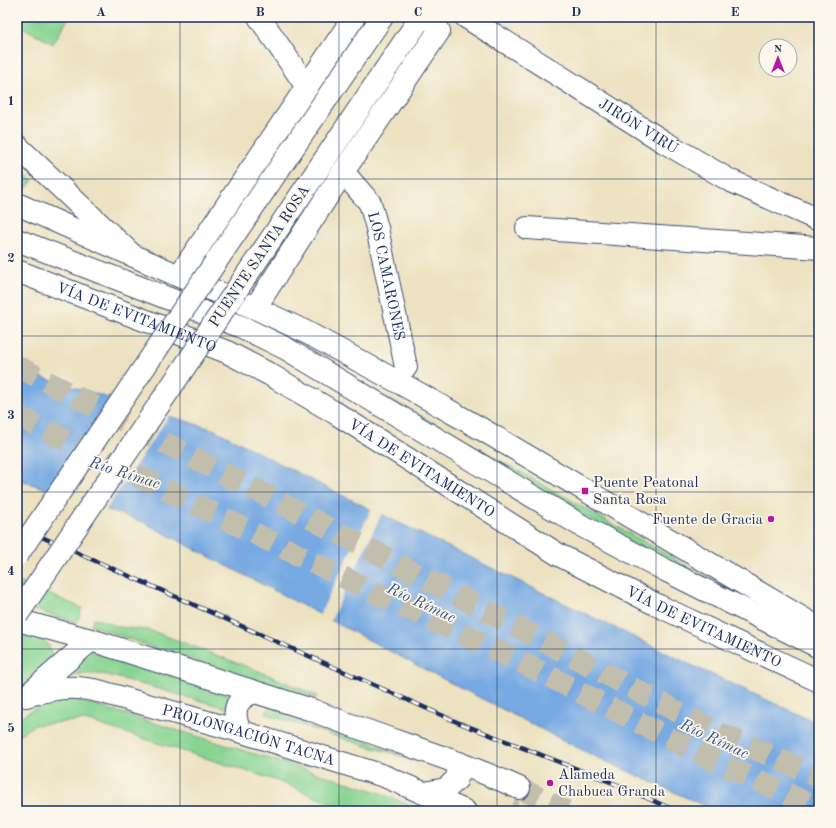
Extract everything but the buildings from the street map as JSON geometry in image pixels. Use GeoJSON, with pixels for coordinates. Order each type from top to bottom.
{"type":"FeatureCollection","features":[{"type":"Feature","properties":{"kind":"main road"},"geometry":{"type":"LineString","coordinates":[[259,17],[307,87]]}},
{"type":"Feature","properties":{"kind":"main road"},"geometry":{"type":"LineString","coordinates":[[179,276],[354,17]]}},
{"type":"Feature","properties":{"kind":"main road"},"geometry":{"type":"LineString","coordinates":[[17,555],[382,17]]}},
{"type":"Feature","properties":{"kind":"main road","name":"PUENTE SANTA ROSA"},"geometry":{"type":"LineString","coordinates":[[17,615],[421,17]]}},
{"type":"Feature","properties":{"kind":"main road"},"geometry":{"type":"LineString","coordinates":[[255,308],[343,172],[439,31],[432,17]]}},
{"type":"Feature","properties":{"kind":"main road","name":"JIRÓN VIRÚ"},"geometry":{"type":"LineString","coordinates":[[466,17],[657,138],[729,180],[819,220]]}},
{"type":"Feature","properties":{"kind":"main road"},"geometry":{"type":"LineString","coordinates":[[17,146],[131,255]]}},
{"type":"Feature","properties":{"kind":"main road","name":"LOS CAMARONES"},"geometry":{"type":"LineString","coordinates":[[343,172],[370,203],[377,228],[406,367]]}},
{"type":"Feature","properties":{"kind":"main road"},"geometry":{"type":"LineString","coordinates":[[17,204],[255,308],[304,331],[483,430],[819,628]]}},
{"type":"Feature","properties":{"kind":"main road"},"geometry":{"type":"LineString","coordinates":[[527,228],[819,248]]}},
{"type":"Feature","properties":{"kind":"main road","name":"VÍA DE EVITAMIENTO"},"geometry":{"type":"LineString","coordinates":[[17,240],[242,327],[285,348],[582,526],[667,571],[819,647]]}},
{"type":"Feature","properties":{"kind":"main road","name":"VÍA DE EVITAMIENTO"},"geometry":{"type":"LineString","coordinates":[[17,271],[227,352],[269,374],[337,414],[559,555],[659,606],[819,681]]}},
{"type":"Feature","properties":{"kind":"main road"},"geometry":{"type":"LineString","coordinates":[[17,620],[91,640],[312,710],[489,774],[519,788]]}},
{"type":"Feature","properties":{"kind":"main road","name":"PROLONGACIÓN TACNA"},"geometry":{"type":"LineString","coordinates":[[21,700],[91,640]]}},
{"type":"Feature","properties":{"kind":"main road","name":"PROLONGACIÓN TACNA"},"geometry":{"type":"LineString","coordinates":[[21,700],[51,689],[64,688],[91,690],[239,731],[384,776],[465,811]]}},
{"type":"Feature","properties":{"kind":"main road"},"geometry":{"type":"LineString","coordinates":[[239,731],[235,715],[236,708],[242,698],[254,692]]}},
{"type":"Feature","properties":{"kind":"main road"},"geometry":{"type":"LineString","coordinates":[[425,793],[446,788],[457,779],[459,763]]}},
{"type":"Feature","properties":{"kind":"green space"},"geometry":{"type":"Polygon","coordinates":[[[17,17],[69,17],[53,44],[17,24],[17,17]]]}},
{"type":"Feature","properties":{"kind":"green space"},"geometry":{"type":"Polygon","coordinates":[[[17,166],[33,180],[26,189],[17,185],[17,166]]]}},
{"type":"Feature","properties":{"kind":"green space"},"geometry":{"type":"Polygon","coordinates":[[[366,385],[710,579],[706,586],[360,386],[366,385]]]}},
{"type":"Feature","properties":{"kind":"green space"},"geometry":{"type":"Polygon","coordinates":[[[17,581],[82,608],[77,623],[17,606],[17,581]]]}},
{"type":"Feature","properties":{"kind":"green space"},"geometry":{"type":"Polygon","coordinates":[[[94,618],[119,627],[155,632],[266,674],[317,696],[316,698],[160,650],[91,625],[94,618]]]}},
{"type":"Feature","properties":{"kind":"green space"},"geometry":{"type":"Polygon","coordinates":[[[26,634],[46,642],[50,649],[53,662],[17,691],[17,647],[26,634]]]}},
{"type":"Feature","properties":{"kind":"green space"},"geometry":{"type":"Polygon","coordinates":[[[94,650],[237,697],[230,709],[108,675],[83,674],[58,677],[94,650]]]}},
{"type":"Feature","properties":{"kind":"green space"},"geometry":{"type":"Polygon","coordinates":[[[69,699],[89,703],[375,791],[424,811],[349,811],[278,781],[85,720],[34,725],[17,736],[17,720],[20,717],[43,704],[69,699]]]}},
{"type":"Feature","properties":{"kind":"green space"},"geometry":{"type":"Polygon","coordinates":[[[269,706],[324,723],[406,757],[366,746],[266,714],[269,706]]]}},
{"type":"Feature","properties":{"kind":"water","name":"Río Rímac"},"geometry":{"type":"Polygon","coordinates":[[[17,369],[215,430],[325,487],[687,663],[819,724],[819,811],[716,811],[592,755],[143,522],[17,479],[17,369]]]}},
{"type":"Feature","properties":{"kind":"pier"},"geometry":{"type":"Polygon","coordinates":[[[112,397],[170,414],[105,511],[48,492],[112,397]]]}},
{"type":"Feature","properties":{"kind":"pier"},"geometry":{"type":"Polygon","coordinates":[[[372,508],[382,513],[330,622],[319,616],[372,508]]]}},
{"type":"Feature","properties":{"kind":"tunnel"},"geometry":{"type":"LineString","coordinates":[[17,366],[379,554],[714,731],[819,777]]}},
{"type":"Feature","properties":{"kind":"tunnel"},"geometry":{"type":"LineString","coordinates":[[17,416],[373,592],[521,662],[712,760],[819,808]]}},
{"type":"Feature","properties":{"kind":"tunnel"},"geometry":{"type":"LineString","coordinates":[[519,788],[566,811]]}},
{"type":"Feature","properties":{"kind":"tunnel"},"geometry":{"type":"LineString","coordinates":[[510,809],[514,811]]}},
{"type":"Feature","properties":{"kind":"railway"},"geometry":{"type":"LineString","coordinates":[[17,526],[457,722],[618,785],[676,811]]}},
{"type":"Feature","properties":{"kind":"place","name":"Puente Peatonal Santa Rosa"},"geometry":{"type":"Point","coordinates":[585,491]}},
{"type":"Feature","properties":{"kind":"place","name":"Fuente de Gracia"},"geometry":{"type":"Point","coordinates":[771,519]}},
{"type":"Feature","properties":{"kind":"place","name":"Alameda Chabuca Granda"},"geometry":{"type":"Point","coordinates":[550,783]}}]}
